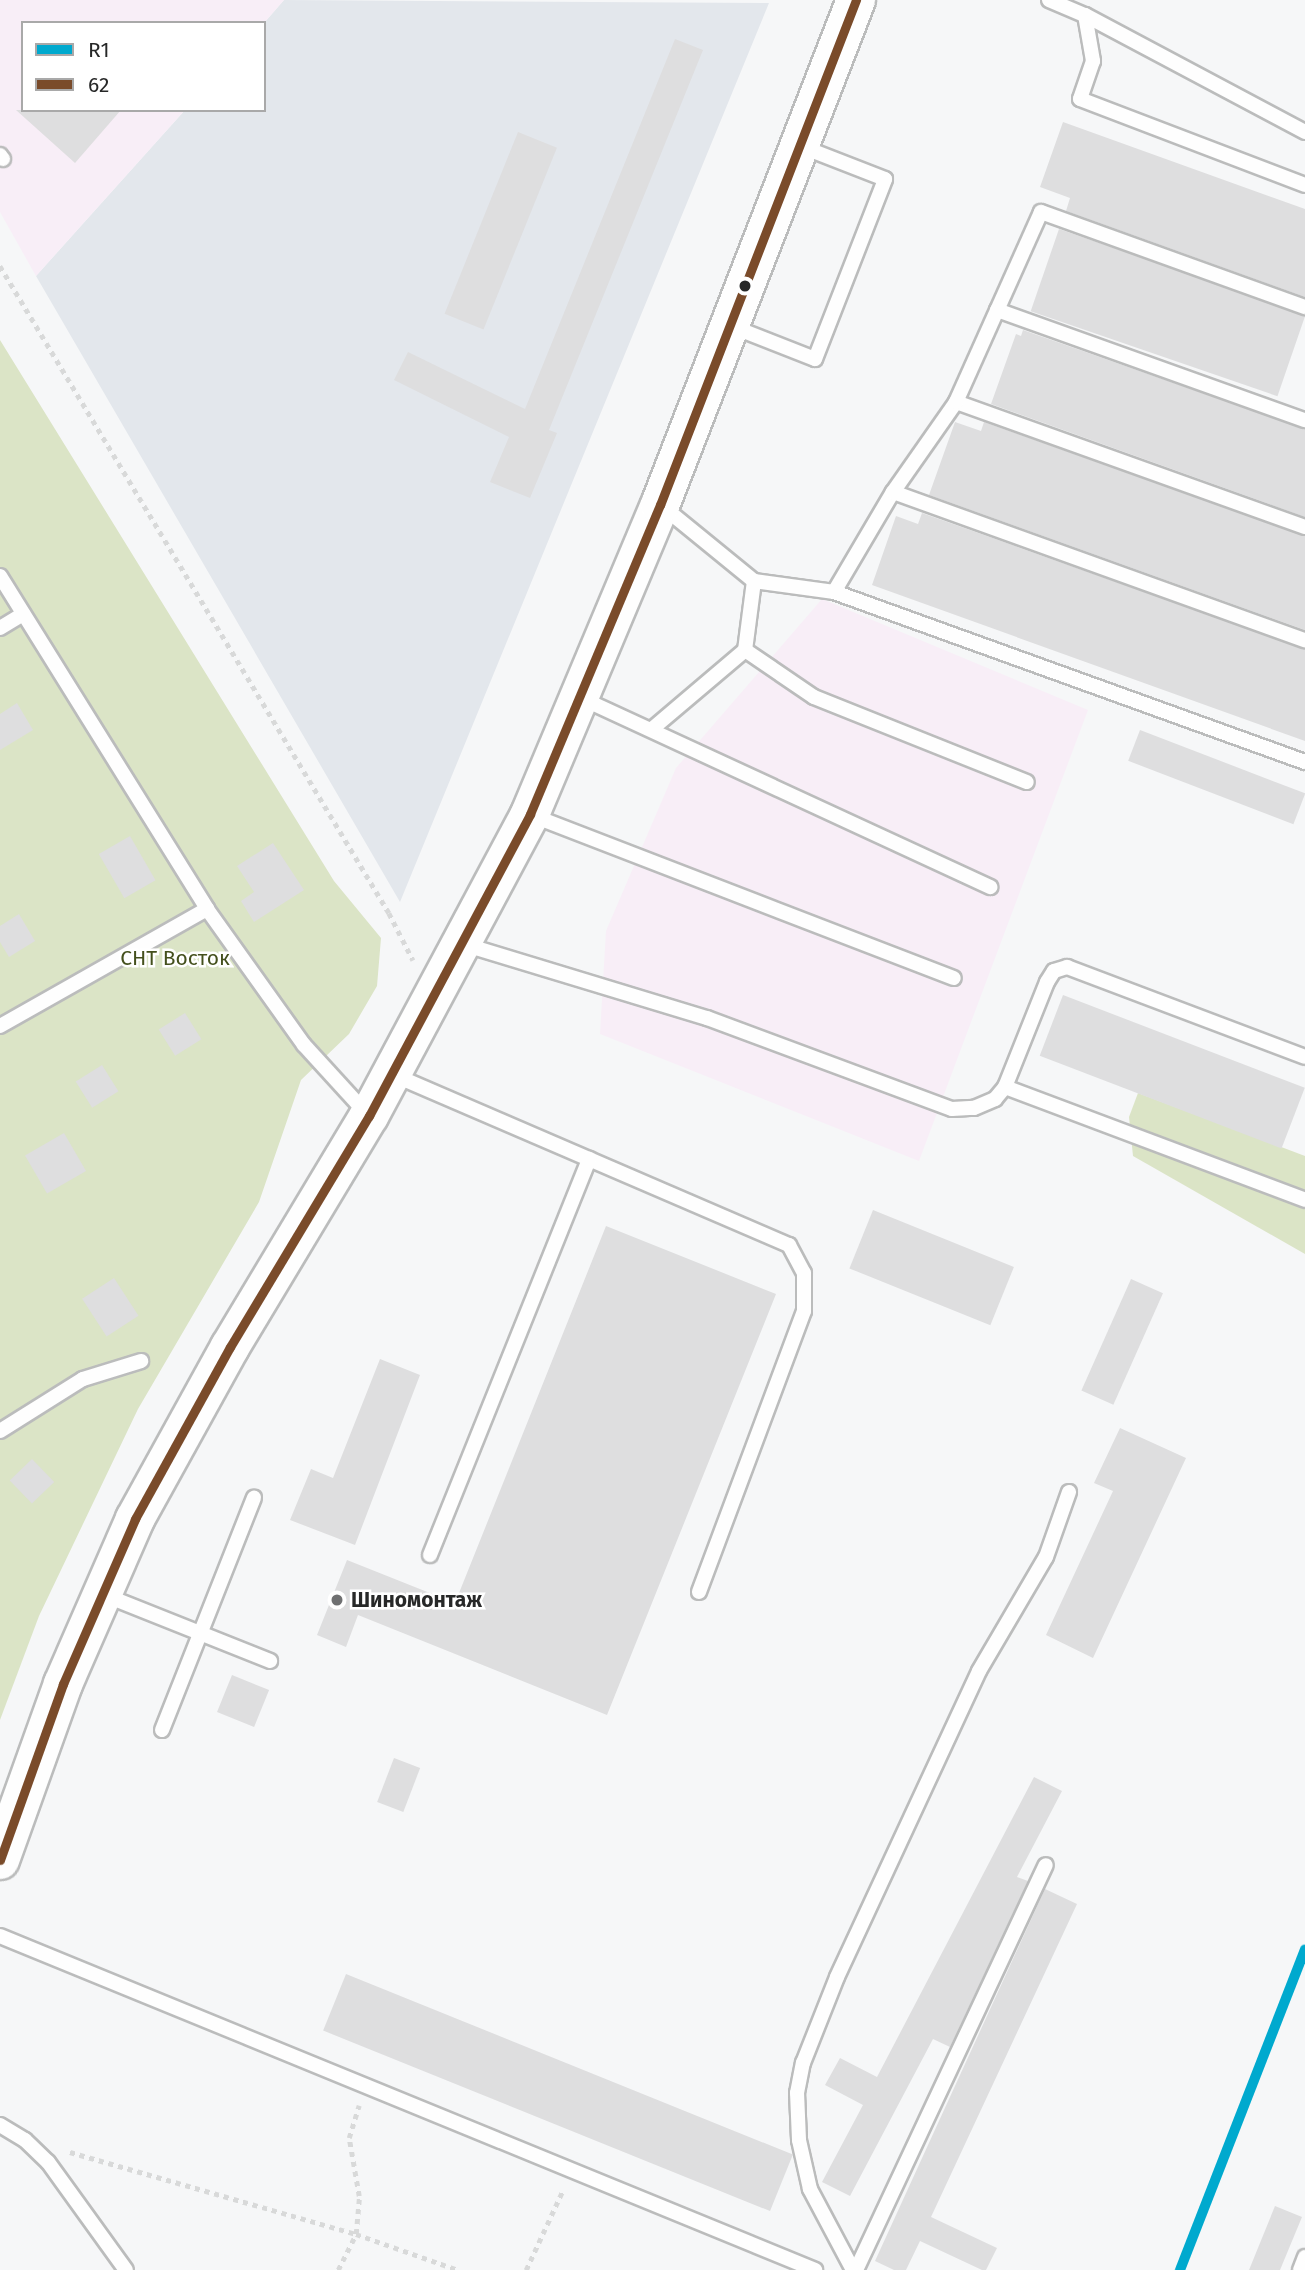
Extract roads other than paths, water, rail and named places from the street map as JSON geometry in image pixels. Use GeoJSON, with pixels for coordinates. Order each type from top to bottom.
{"type":"FeatureCollection","features":[{"type":"Feature","properties":{"kind":"main road"},"geometry":{"type":"LineString","coordinates":[[0,1860],[62,1684],[101,1593],[184,1427],[369,1116],[530,814],[582,698],[660,505],[856,0]]}},
{"type":"Feature","properties":{"kind":"lane"},"geometry":{"type":"LineString","coordinates":[[1049,0],[1086,15],[1305,132]]}},
{"type":"Feature","properties":{"kind":"lane"},"geometry":{"type":"LineString","coordinates":[[1086,15],[1093,61],[1080,99],[1305,185]]}},
{"type":"Feature","properties":{"kind":"lane"},"geometry":{"type":"LineString","coordinates":[[729,326],[815,359],[885,179],[800,146]]}},
{"type":"Feature","properties":{"kind":"lane"},"geometry":{"type":"LineString","coordinates":[[834,592],[893,492],[956,402],[1041,212],[1305,307]]}},
{"type":"Feature","properties":{"kind":"lane"},"geometry":{"type":"LineString","coordinates":[[997,310],[1305,420]]}},
{"type":"Feature","properties":{"kind":"lane"},"geometry":{"type":"LineString","coordinates":[[956,402],[1305,527]]}},
{"type":"Feature","properties":{"kind":"lane"},"geometry":{"type":"LineString","coordinates":[[893,492],[1305,640]]}},
{"type":"Feature","properties":{"kind":"lane"},"geometry":{"type":"LineString","coordinates":[[660,505],[754,580],[834,592],[1305,762]]}},
{"type":"Feature","properties":{"kind":"lane"},"geometry":{"type":"LineString","coordinates":[[0,576],[207,909],[304,1045],[369,1116]]}},
{"type":"Feature","properties":{"kind":"lane"},"geometry":{"type":"LineString","coordinates":[[652,729],[744,650],[754,580]]}},
{"type":"Feature","properties":{"kind":"lane"},"geometry":{"type":"LineString","coordinates":[[0,628],[23,614]]}},
{"type":"Feature","properties":{"kind":"lane"},"geometry":{"type":"LineString","coordinates":[[744,650],[814,697],[1027,782]]}},
{"type":"Feature","properties":{"kind":"lane"},"geometry":{"type":"LineString","coordinates":[[582,698],[990,887]]}},
{"type":"Feature","properties":{"kind":"lane"},"geometry":{"type":"LineString","coordinates":[[530,814],[954,978]]}},
{"type":"Feature","properties":{"kind":"lane"},"geometry":{"type":"LineString","coordinates":[[0,1026],[207,909]]}},
{"type":"Feature","properties":{"kind":"lane"},"geometry":{"type":"LineString","coordinates":[[462,944],[706,1018],[952,1109],[974,1108],[995,1099],[1005,1087],[1047,982],[1054,971],[1067,967],[1305,1057]]}},
{"type":"Feature","properties":{"kind":"lane"},"geometry":{"type":"LineString","coordinates":[[392,1074],[789,1245],[804,1273],[804,1311],[699,1592]]}},
{"type":"Feature","properties":{"kind":"lane"},"geometry":{"type":"LineString","coordinates":[[1005,1087],[1305,1200]]}},
{"type":"Feature","properties":{"kind":"lane"},"geometry":{"type":"LineString","coordinates":[[430,1555],[589,1159]]}},
{"type":"Feature","properties":{"kind":"lane"},"geometry":{"type":"LineString","coordinates":[[0,1431],[83,1379],[141,1361]]}},
{"type":"Feature","properties":{"kind":"lane"},"geometry":{"type":"LineString","coordinates":[[855,2270],[810,2189],[799,2128],[797,2092],[803,2063],[837,1977],[979,1671],[1046,1557],[1069,1492]]}},
{"type":"Feature","properties":{"kind":"lane"},"geometry":{"type":"LineString","coordinates":[[162,1730],[254,1498]]}},
{"type":"Feature","properties":{"kind":"lane"},"geometry":{"type":"LineString","coordinates":[[101,1593],[270,1661]]}},
{"type":"Feature","properties":{"kind":"lane"},"geometry":{"type":"LineString","coordinates":[[855,2270],[1046,1865]]}},
{"type":"Feature","properties":{"kind":"lane"},"geometry":{"type":"LineString","coordinates":[[0,1936],[815,2270]]}},
{"type":"Feature","properties":{"kind":"lane"},"geometry":{"type":"LineString","coordinates":[[0,2125],[25,2140],[48,2162],[126,2270]]}},
{"type":"Feature","properties":{"kind":"lane"},"geometry":{"type":"LineString","coordinates":[[1300,2270],[1305,2257]]}},
{"type":"Feature","properties":{"kind":"place","name":"Шиномонтаж"},"geometry":{"type":"Point","coordinates":[337,1600]}},
{"type":"Feature","properties":{"kind":"park label","name":"СНТ Восток"},"geometry":{"type":"Point","coordinates":[175,958]}}]}
